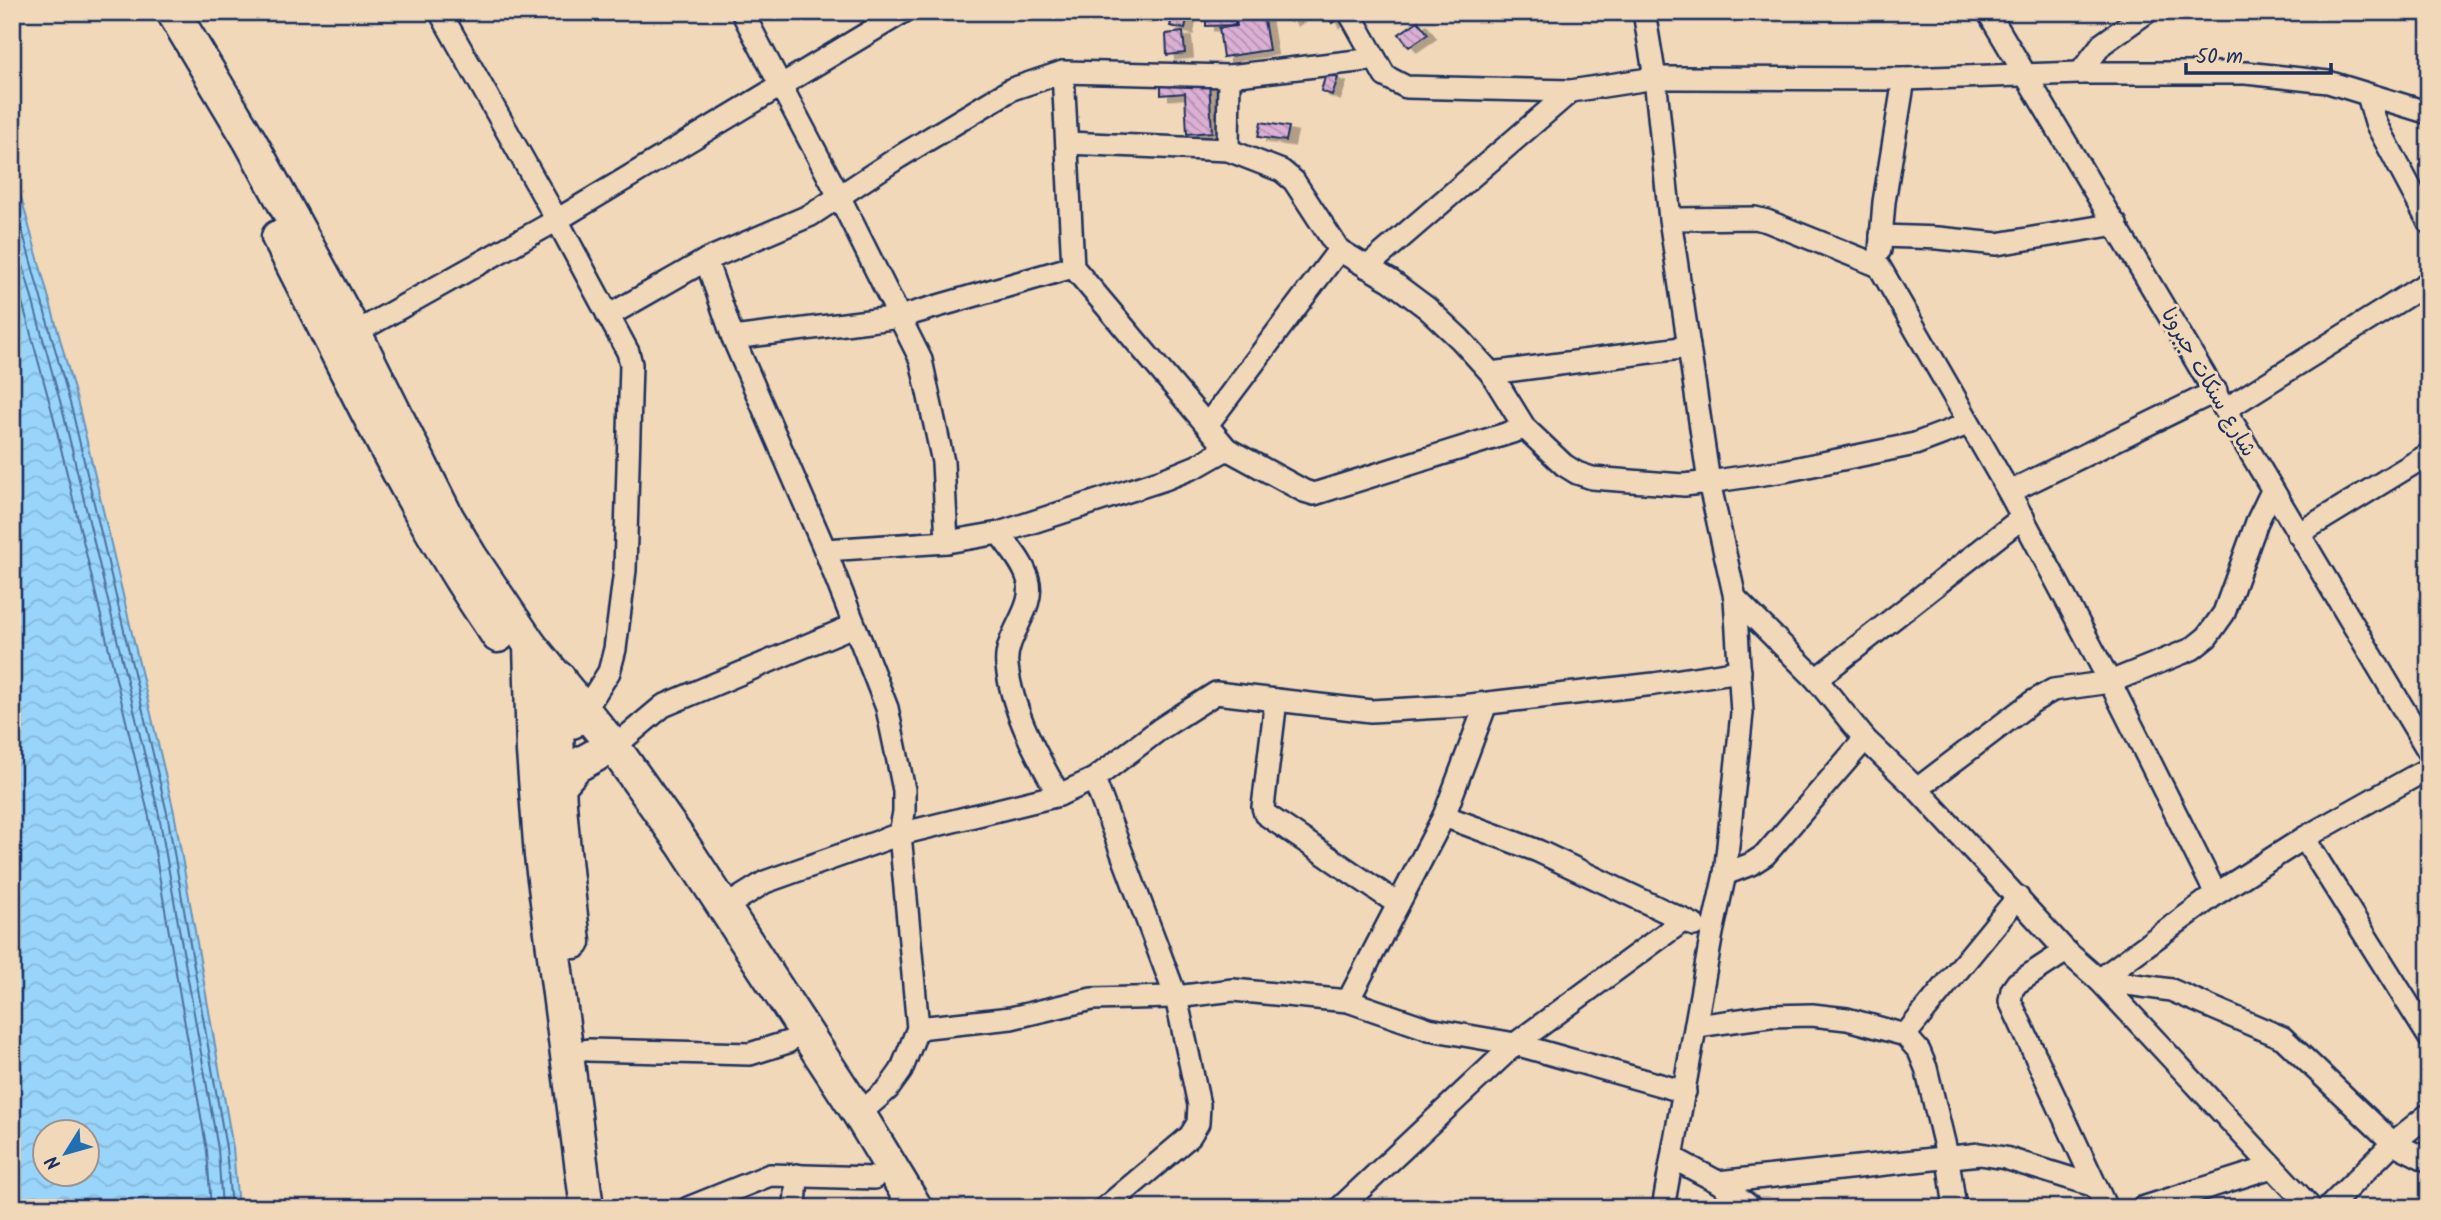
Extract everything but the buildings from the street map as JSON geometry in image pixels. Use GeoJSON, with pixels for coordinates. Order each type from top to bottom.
{"type":"FeatureCollection","features":[{"type":"Feature","properties":{"kind":"main road"},"geometry":{"type":"LineString","coordinates":[[154,12],[251,186],[417,505],[463,586],[506,648],[561,700],[605,751],[725,907],[859,1114],[916,1208]]}},
{"type":"Feature","properties":{"kind":"main road"},"geometry":{"type":"LineString","coordinates":[[173,12],[250,141],[355,333],[447,517],[530,645],[561,700],[562,843],[607,1208]]}},
{"type":"Feature","properties":{"kind":"main road"},"geometry":{"type":"LineString","coordinates":[[561,700],[533,752],[541,856],[587,1208]]}},
{"type":"Feature","properties":{"kind":"main road"},"geometry":{"type":"LineString","coordinates":[[560,785],[576,766],[605,751]]}},
{"type":"Feature","properties":{"kind":"main road"},"geometry":{"type":"LineString","coordinates":[[605,751],[834,1112],[890,1208]]}},
{"type":"Feature","properties":{"kind":"street"},"geometry":{"type":"LineString","coordinates":[[440,12],[557,220],[628,352],[631,364],[625,570],[612,661],[609,672],[561,700]]}},
{"type":"Feature","properties":{"kind":"street"},"geometry":{"type":"LineString","coordinates":[[742,12],[921,359],[943,463],[947,542]]}},
{"type":"Feature","properties":{"kind":"street"},"geometry":{"type":"LineString","coordinates":[[355,333],[557,220],[903,12]]}},
{"type":"Feature","properties":{"kind":"street"},"geometry":{"type":"LineString","coordinates":[[1349,12],[1385,76],[1406,88],[1571,91],[1655,78],[1904,79],[2080,73],[2246,73],[2328,82],[2429,113]]}},
{"type":"Feature","properties":{"kind":"street","name":"شارع سنكات جبرونا"},"geometry":{"type":"LineString","coordinates":[[1988,12],[2221,400],[2298,534],[2421,724],[2429,752]]}},
{"type":"Feature","properties":{"kind":"street"},"geometry":{"type":"LineString","coordinates":[[2080,73],[2102,44],[2147,12]]}},
{"type":"Feature","properties":{"kind":"street"},"geometry":{"type":"LineString","coordinates":[[1651,15],[1670,219],[1709,482],[1735,598],[1742,713],[1725,874],[1663,1208]]}},
{"type":"Feature","properties":{"kind":"street"},"geometry":{"type":"LineString","coordinates":[[608,316],[706,260],[811,215],[1012,89],[1063,72],[1229,76],[1375,59]]}},
{"type":"Feature","properties":{"kind":"street"},"geometry":{"type":"LineString","coordinates":[[1063,72],[1073,267],[1227,449],[1314,494],[1525,428]]}},
{"type":"Feature","properties":{"kind":"street"},"geometry":{"type":"LineString","coordinates":[[1228,150],[1229,76]]}},
{"type":"Feature","properties":{"kind":"street"},"geometry":{"type":"LineString","coordinates":[[1904,79],[1884,202],[1879,266],[2009,492],[2110,682],[2216,894]]}},
{"type":"Feature","properties":{"kind":"street"},"geometry":{"type":"LineString","coordinates":[[1367,267],[1571,91]]}},
{"type":"Feature","properties":{"kind":"street"},"geometry":{"type":"LineString","coordinates":[[2368,95],[2376,123],[2429,223]]}},
{"type":"Feature","properties":{"kind":"street"},"geometry":{"type":"LineString","coordinates":[[1067,143],[1228,150],[1282,171],[1294,181],[1339,250],[1391,281],[1427,308],[1491,373],[1525,428],[1564,465],[1592,478],[1684,485],[1709,482],[1784,471],[1915,444],[1968,424]]}},
{"type":"Feature","properties":{"kind":"street"},"geometry":{"type":"LineString","coordinates":[[1670,219],[1767,220],[1879,266]]}},
{"type":"Feature","properties":{"kind":"street"},"geometry":{"type":"LineString","coordinates":[[1881,236],[1997,244],[2116,225]]}},
{"type":"Feature","properties":{"kind":"street"},"geometry":{"type":"LineString","coordinates":[[1207,425],[1339,250]]}},
{"type":"Feature","properties":{"kind":"street"},"geometry":{"type":"LineString","coordinates":[[706,260],[733,338],[825,550],[887,708],[904,790],[900,834],[918,1028],[901,1071],[888,1088],[859,1114]]}},
{"type":"Feature","properties":{"kind":"street"},"geometry":{"type":"LineString","coordinates":[[733,338],[900,317],[1073,267]]}},
{"type":"Feature","properties":{"kind":"street"},"geometry":{"type":"LineString","coordinates":[[2009,492],[2221,400],[2429,282]]}},
{"type":"Feature","properties":{"kind":"street"},"geometry":{"type":"LineString","coordinates":[[1491,373],[1689,347]]}},
{"type":"Feature","properties":{"kind":"street"},"geometry":{"type":"LineString","coordinates":[[825,550],[947,542],[999,533],[1165,479],[1197,466],[1227,449]]}},
{"type":"Feature","properties":{"kind":"street"},"geometry":{"type":"LineString","coordinates":[[2298,534],[2429,454]]}},
{"type":"Feature","properties":{"kind":"street"},"geometry":{"type":"LineString","coordinates":[[1917,789],[2032,702],[2053,690],[2110,682],[2192,649],[2207,637],[2224,613],[2257,522],[2272,491]]}},
{"type":"Feature","properties":{"kind":"street"},"geometry":{"type":"LineString","coordinates":[[1816,679],[2022,517]]}},
{"type":"Feature","properties":{"kind":"street"},"geometry":{"type":"LineString","coordinates":[[999,533],[1027,576],[1030,590],[1007,653],[1007,666],[1032,748],[1059,795]]}},
{"type":"Feature","properties":{"kind":"street"},"geometry":{"type":"LineString","coordinates":[[1735,598],[1816,679],[1865,739],[1917,789],[2066,951],[2099,980],[2311,1208]]}},
{"type":"Feature","properties":{"kind":"street"},"geometry":{"type":"LineString","coordinates":[[605,751],[663,706],[853,626]]}},
{"type":"Feature","properties":{"kind":"street"},"geometry":{"type":"LineString","coordinates":[[725,907],[765,882],[900,834],[1059,795],[1094,779],[1160,729],[1216,693],[1371,711],[1486,704],[1740,671]]}},
{"type":"Feature","properties":{"kind":"street"},"geometry":{"type":"LineString","coordinates":[[1276,700],[1265,814],[1398,904]]}},
{"type":"Feature","properties":{"kind":"street"},"geometry":{"type":"LineString","coordinates":[[1348,1001],[1444,816],[1486,704]]}},
{"type":"Feature","properties":{"kind":"street"},"geometry":{"type":"LineString","coordinates":[[1725,874],[1751,864],[1765,855],[1865,739]]}},
{"type":"Feature","properties":{"kind":"street"},"geometry":{"type":"LineString","coordinates":[[2099,980],[2216,894],[2304,838],[2429,768]]}},
{"type":"Feature","properties":{"kind":"street"},"geometry":{"type":"LineString","coordinates":[[1094,779],[1176,997],[1199,1105],[1198,1123],[1189,1136],[1105,1208]]}},
{"type":"Feature","properties":{"kind":"street"},"geometry":{"type":"LineString","coordinates":[[1444,816],[1538,851],[1712,933]]}},
{"type":"Feature","properties":{"kind":"street"},"geometry":{"type":"LineString","coordinates":[[2304,838],[2429,1037]]}},
{"type":"Feature","properties":{"kind":"street"},"geometry":{"type":"LineString","coordinates":[[1905,1035],[2018,898]]}},
{"type":"Feature","properties":{"kind":"street"},"geometry":{"type":"LineString","coordinates":[[1340,1208],[1515,1044],[1684,920]]}},
{"type":"Feature","properties":{"kind":"street"},"geometry":{"type":"LineString","coordinates":[[2066,951],[2017,983],[2012,990],[2010,1001],[2106,1208]]}},
{"type":"Feature","properties":{"kind":"street"},"geometry":{"type":"LineString","coordinates":[[2099,980],[2171,990],[2283,1038],[2393,1143],[2429,1161]]}},
{"type":"Feature","properties":{"kind":"street"},"geometry":{"type":"LineString","coordinates":[[918,1028],[1011,1018],[1092,999],[1176,997],[1233,990],[1348,1001],[1429,1029],[1515,1044],[1685,1092]]}},
{"type":"Feature","properties":{"kind":"street"},"geometry":{"type":"LineString","coordinates":[[1697,1026],[1769,1016],[1821,1015],[1847,1019],[1905,1035],[1919,1051],[1926,1068],[1948,1159],[1955,1208]]}},
{"type":"Feature","properties":{"kind":"street"},"geometry":{"type":"LineString","coordinates":[[588,1050],[750,1054],[788,1042]]}},
{"type":"Feature","properties":{"kind":"street"},"geometry":{"type":"LineString","coordinates":[[2328,1208],[2393,1143],[2429,1114]]}},
{"type":"Feature","properties":{"kind":"street"},"geometry":{"type":"LineString","coordinates":[[1718,1182],[1980,1154],[2005,1158],[2095,1186]]}},
{"type":"Feature","properties":{"kind":"street"},"geometry":{"type":"LineString","coordinates":[[1673,1158],[1718,1182],[1752,1208]]}},
{"type":"Feature","properties":{"kind":"street"},"geometry":{"type":"LineString","coordinates":[[2143,1208],[2272,1167]]}},
{"type":"Feature","properties":{"kind":"street"},"geometry":{"type":"LineString","coordinates":[[688,1208],[770,1175],[874,1178]]}},
{"type":"Feature","properties":{"kind":"street"},"geometry":{"type":"LineString","coordinates":[[796,1208],[797,1175]]}},
{"type":"Feature","properties":{"kind":"water"},"geometry":{"type":"Polygon","coordinates":[[[12,174],[21,197],[79,408],[174,812],[233,1148],[238,1208],[12,1208],[12,174]]]}}]}
